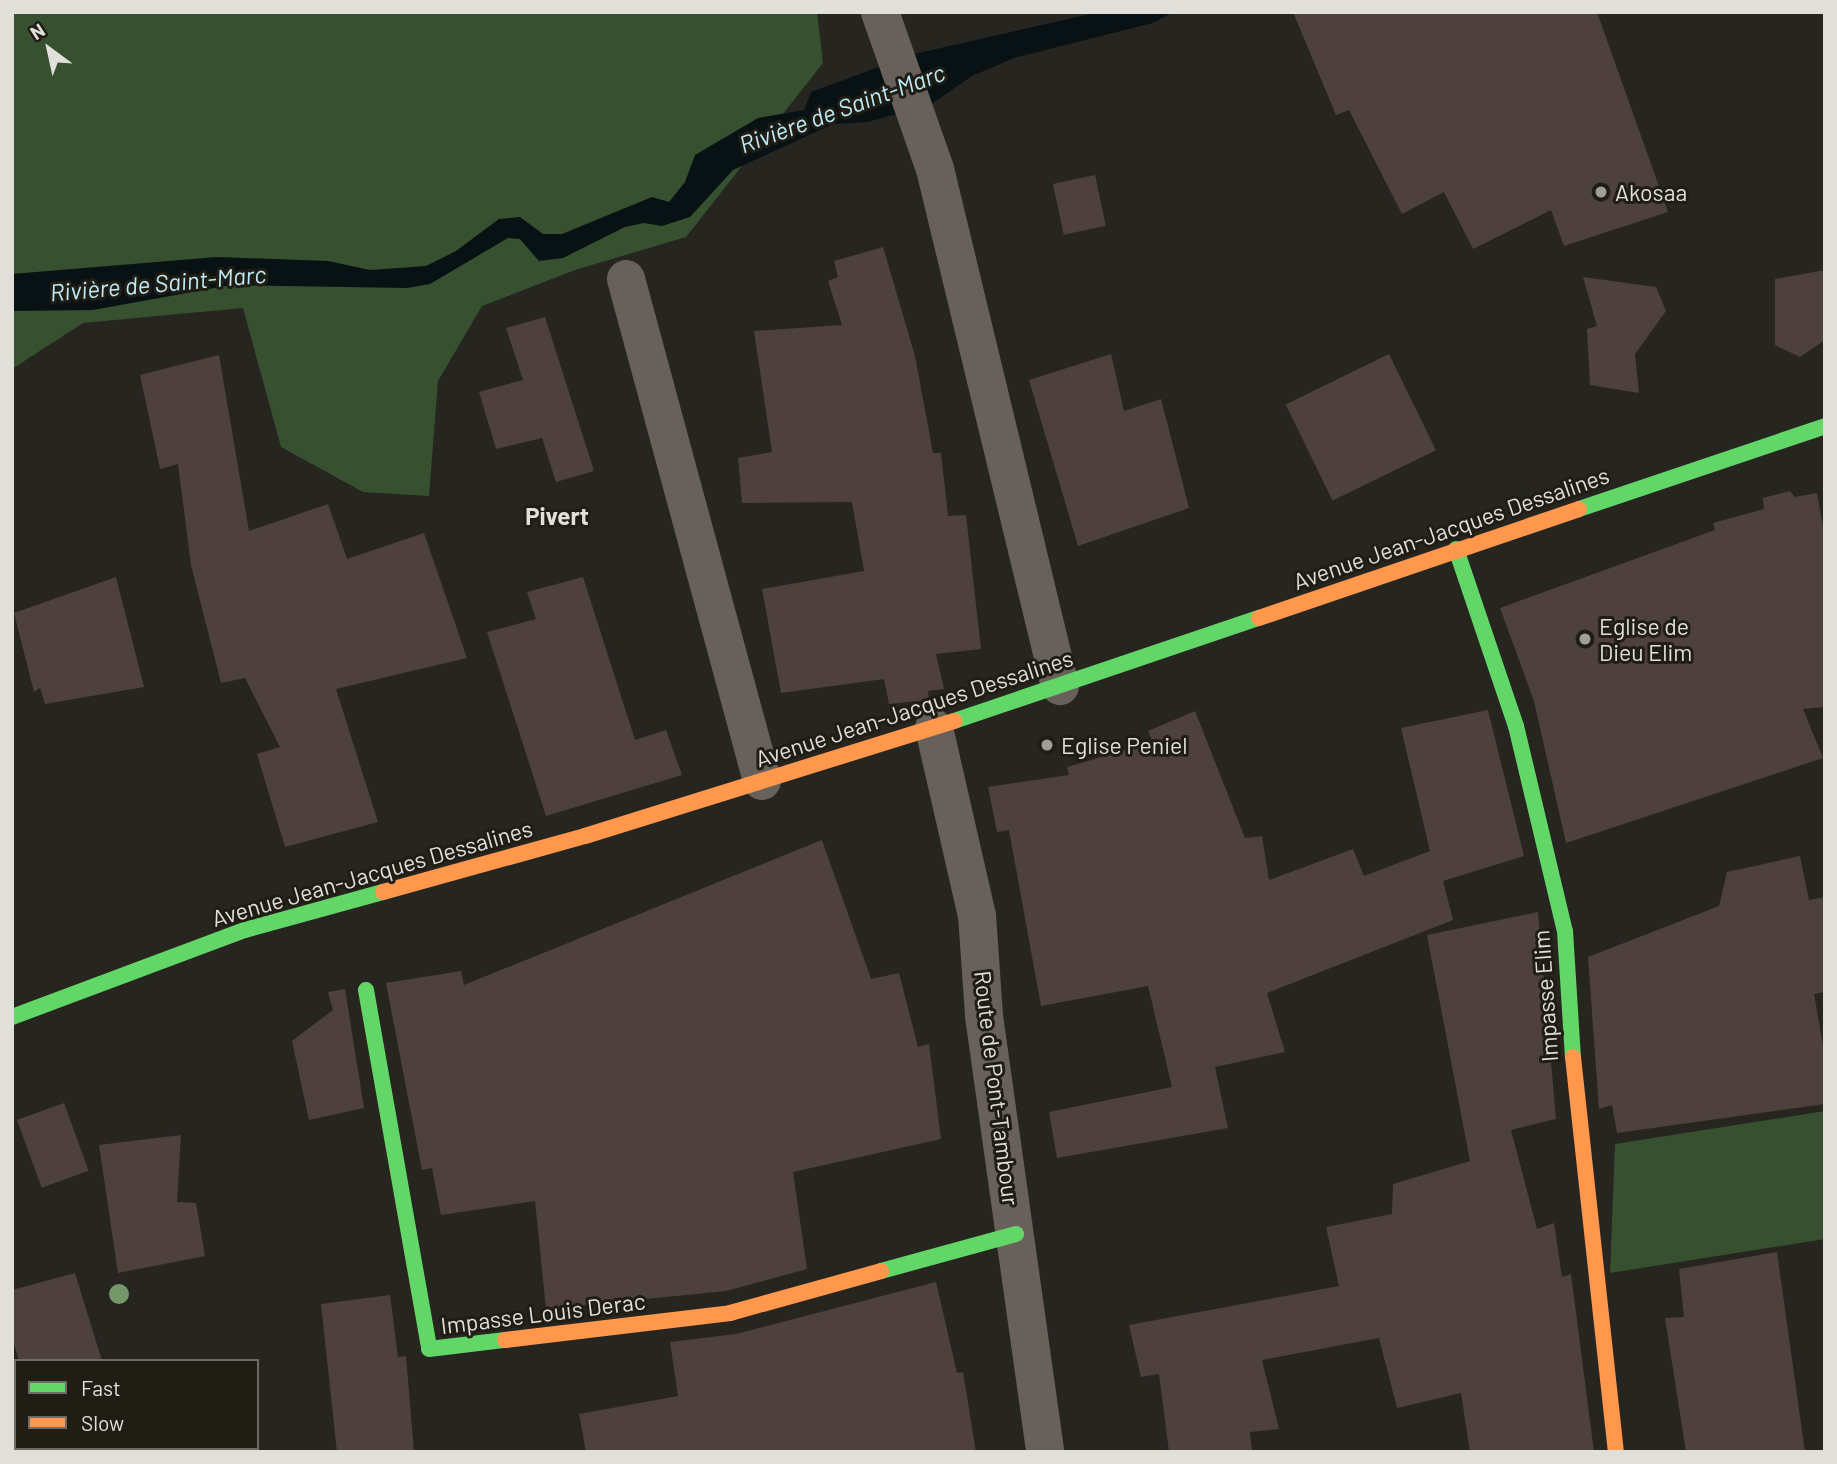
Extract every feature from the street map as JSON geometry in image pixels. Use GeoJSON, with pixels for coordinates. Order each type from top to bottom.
{"type":"FeatureCollection","features":[{"type":"Feature","properties":{"kind":"street"},"geometry":{"type":"LineString","coordinates":[[880,12],[934,169],[1060,686]]}},
{"type":"Feature","properties":{"kind":"street"},"geometry":{"type":"LineString","coordinates":[[626,279],[762,781]]}},
{"type":"Feature","properties":{"kind":"street","name":"Avenue Jean-Jacques Dessalines"},"geometry":{"type":"LineString","coordinates":[[12,1017],[245,930],[585,836],[934,728],[1825,426]]}},
{"type":"Feature","properties":{"kind":"street","name":"Impasse Elim"},"geometry":{"type":"LineString","coordinates":[[1456,549],[1516,726],[1565,931],[1574,1080],[1616,1452]]}},
{"type":"Feature","properties":{"kind":"street","name":"Route de Pont-Tambour"},"geometry":{"type":"LineString","coordinates":[[934,728],[977,915],[984,1016],[1045,1452]]}},
{"type":"Feature","properties":{"kind":"street","name":"Impasse Louis Derac"},"geometry":{"type":"LineString","coordinates":[[366,990],[429,1349],[730,1313],[1016,1234]]}},
{"type":"Feature","properties":{"kind":"green space"},"geometry":{"type":"Polygon","coordinates":[[[12,12],[817,12],[823,63],[686,237],[575,270],[482,306],[438,381],[429,496],[363,492],[281,447],[243,308],[83,323],[12,369],[12,12]]]}},
{"type":"Feature","properties":{"kind":"green space"},"geometry":{"type":"Polygon","coordinates":[[[1825,1111],[1825,1239],[1610,1273],[1615,1144],[1825,1111]]]}},
{"type":"Feature","properties":{"kind":"water","name":"Rivière de Saint-Marc"},"geometry":{"type":"Polygon","coordinates":[[[1099,12],[1173,12],[1153,23],[1014,58],[972,76],[930,105],[867,122],[833,124],[733,170],[690,217],[662,226],[644,223],[625,227],[563,258],[539,261],[520,239],[508,238],[430,284],[407,288],[231,285],[93,310],[12,311],[12,274],[217,257],[328,261],[370,270],[426,266],[456,251],[499,219],[520,217],[543,234],[562,234],[652,197],[669,202],[685,182],[695,155],[758,118],[804,110],[811,92],[914,54],[1099,12]]]}},
{"type":"Feature","properties":{"kind":"building"},"geometry":{"type":"Polygon","coordinates":[[[1293,12],[1597,12],[1668,212],[1564,246],[1551,210],[1473,249],[1444,192],[1402,214],[1349,110],[1336,115],[1293,12]]]}},
{"type":"Feature","properties":{"kind":"building"},"geometry":{"type":"Polygon","coordinates":[[[1095,175],[1106,226],[1064,235],[1053,184],[1095,175]]]}},
{"type":"Feature","properties":{"kind":"building"},"geometry":{"type":"Polygon","coordinates":[[[883,247],[915,356],[933,453],[941,453],[948,516],[966,515],[981,649],[936,654],[944,689],[928,691],[929,700],[889,704],[884,679],[781,693],[762,589],[864,571],[852,502],[742,503],[738,458],[772,452],[754,331],[842,325],[828,281],[838,277],[834,261],[883,247]]]}},
{"type":"Feature","properties":{"kind":"building"},"geometry":{"type":"Polygon","coordinates":[[[1825,270],[1825,340],[1800,357],[1775,345],[1775,279],[1825,270]]]}},
{"type":"Feature","properties":{"kind":"building"},"geometry":{"type":"Polygon","coordinates":[[[1583,277],[1656,287],[1666,311],[1635,354],[1639,393],[1590,385],[1587,329],[1597,326],[1583,277]]]}},
{"type":"Feature","properties":{"kind":"building"},"geometry":{"type":"Polygon","coordinates":[[[545,317],[594,471],[556,482],[542,438],[496,449],[479,392],[523,380],[506,328],[545,317]]]}},
{"type":"Feature","properties":{"kind":"building"},"geometry":{"type":"Polygon","coordinates":[[[1111,354],[1124,411],[1161,399],[1189,508],[1078,546],[1029,380],[1111,354]]]}},
{"type":"Feature","properties":{"kind":"building"},"geometry":{"type":"Polygon","coordinates":[[[1389,354],[1436,450],[1333,501],[1286,404],[1389,354]]]}},
{"type":"Feature","properties":{"kind":"building"},"geometry":{"type":"Polygon","coordinates":[[[219,355],[249,531],[328,504],[347,559],[424,533],[467,658],[336,689],[378,822],[285,847],[257,754],[280,747],[245,678],[221,683],[191,565],[178,464],[160,469],[140,375],[219,355]]]}},
{"type":"Feature","properties":{"kind":"building"},"geometry":{"type":"Polygon","coordinates":[[[1790,491],[1795,497],[1817,493],[1825,538],[1825,707],[1803,709],[1823,758],[1566,843],[1534,701],[1500,608],[1715,530],[1713,523],[1764,509],[1763,498],[1790,491]]]}},
{"type":"Feature","properties":{"kind":"building"},"geometry":{"type":"Polygon","coordinates":[[[116,577],[144,687],[45,704],[40,688],[34,692],[14,613],[116,577]]]}},
{"type":"Feature","properties":{"kind":"building"},"geometry":{"type":"Polygon","coordinates":[[[583,577],[635,740],[666,730],[682,775],[546,816],[487,632],[536,619],[527,592],[583,577]]]}},
{"type":"Feature","properties":{"kind":"building"},"geometry":{"type":"Polygon","coordinates":[[[1488,710],[1524,856],[1443,881],[1453,920],[1267,993],[1285,1052],[1215,1067],[1228,1128],[1057,1158],[1049,1112],[1172,1087],[1148,986],[1041,1006],[1009,830],[997,832],[988,787],[1069,775],[1067,767],[1153,742],[1148,731],[1195,711],[1245,838],[1262,836],[1269,880],[1353,849],[1364,876],[1430,851],[1401,728],[1488,710]]]}},
{"type":"Feature","properties":{"kind":"building"},"geometry":{"type":"Polygon","coordinates":[[[822,840],[871,979],[899,973],[918,1047],[929,1044],[941,1139],[793,1172],[807,1269],[726,1291],[546,1309],[535,1201],[441,1215],[432,1168],[422,1170],[386,983],[461,971],[464,985],[822,840]]]}},
{"type":"Feature","properties":{"kind":"building"},"geometry":{"type":"Polygon","coordinates":[[[1800,856],[1809,900],[1825,897],[1825,992],[1814,994],[1825,1057],[1825,1104],[1617,1133],[1612,1105],[1599,1109],[1588,957],[1719,906],[1727,872],[1800,856]]]}},
{"type":"Feature","properties":{"kind":"building"},"geometry":{"type":"Polygon","coordinates":[[[1538,912],[1556,1119],[1511,1130],[1537,1229],[1554,1223],[1562,1277],[1571,1274],[1594,1452],[1470,1452],[1461,1393],[1397,1408],[1379,1338],[1262,1360],[1279,1429],[1250,1432],[1252,1452],[1169,1452],[1159,1374],[1141,1377],[1129,1325],[1339,1286],[1326,1227],[1392,1214],[1393,1184],[1470,1161],[1427,935],[1538,912]]]}},
{"type":"Feature","properties":{"kind":"building"},"geometry":{"type":"Polygon","coordinates":[[[345,989],[364,1108],[309,1120],[292,1041],[333,1010],[328,992],[345,989]]]}},
{"type":"Feature","properties":{"kind":"building"},"geometry":{"type":"Polygon","coordinates":[[[64,1103],[89,1171],[42,1188],[17,1120],[64,1103]]]}},
{"type":"Feature","properties":{"kind":"building"},"geometry":{"type":"Polygon","coordinates":[[[181,1135],[177,1202],[196,1203],[205,1256],[118,1273],[99,1145],[181,1135]]]}},
{"type":"Feature","properties":{"kind":"building"},"geometry":{"type":"Polygon","coordinates":[[[1777,1252],[1805,1452],[1686,1452],[1665,1318],[1684,1317],[1679,1269],[1777,1252]]]}},
{"type":"Feature","properties":{"kind":"building"},"geometry":{"type":"Polygon","coordinates":[[[75,1273],[101,1359],[18,1359],[12,1337],[12,1290],[75,1273]]]}},
{"type":"Feature","properties":{"kind":"building"},"geometry":{"type":"Polygon","coordinates":[[[936,1282],[957,1373],[963,1372],[976,1452],[586,1452],[579,1414],[678,1396],[670,1342],[736,1334],[936,1282]]]}},
{"type":"Feature","properties":{"kind":"building"},"geometry":{"type":"Polygon","coordinates":[[[390,1295],[398,1357],[406,1356],[414,1452],[337,1452],[321,1304],[390,1295]]]}},
{"type":"Feature","properties":{"kind":"traffic: fast"},"geometry":{"type":"LineString","coordinates":[[1579,509],[1825,426]]}},
{"type":"Feature","properties":{"kind":"traffic: fast"},"geometry":{"type":"LineString","coordinates":[[1456,549],[1516,726],[1565,931],[1573,1057]]}},
{"type":"Feature","properties":{"kind":"traffic: fast"},"geometry":{"type":"LineString","coordinates":[[954,721],[1259,618]]}},
{"type":"Feature","properties":{"kind":"traffic: fast"},"geometry":{"type":"LineString","coordinates":[[12,1017],[245,930],[383,892]]}},
{"type":"Feature","properties":{"kind":"traffic: fast"},"geometry":{"type":"LineString","coordinates":[[366,990],[429,1349],[505,1340]]}},
{"type":"Feature","properties":{"kind":"traffic: fast"},"geometry":{"type":"LineString","coordinates":[[881,1271],[1016,1234]]}},
{"type":"Feature","properties":{"kind":"traffic: slow"},"geometry":{"type":"LineString","coordinates":[[1259,618],[1579,509]]}},
{"type":"Feature","properties":{"kind":"traffic: slow"},"geometry":{"type":"LineString","coordinates":[[383,892],[585,836],[954,721]]}},
{"type":"Feature","properties":{"kind":"traffic: slow"},"geometry":{"type":"LineString","coordinates":[[1573,1057],[1616,1452]]}},
{"type":"Feature","properties":{"kind":"traffic: slow"},"geometry":{"type":"LineString","coordinates":[[505,1340],[730,1313],[881,1271]]}},
{"type":"Feature","properties":{"kind":"place","name":"Akosaa"},"geometry":{"type":"Point","coordinates":[1601,192]}},
{"type":"Feature","properties":{"kind":"place","name":"Eglise de Dieu Elim"},"geometry":{"type":"Point","coordinates":[1585,639]}},
{"type":"Feature","properties":{"kind":"place","name":"Eglise Peniel"},"geometry":{"type":"Point","coordinates":[1047,745]}},
{"type":"Feature","properties":{"kind":"district","name":"Pivert"},"geometry":{"type":"Point","coordinates":[557,516]}}]}
